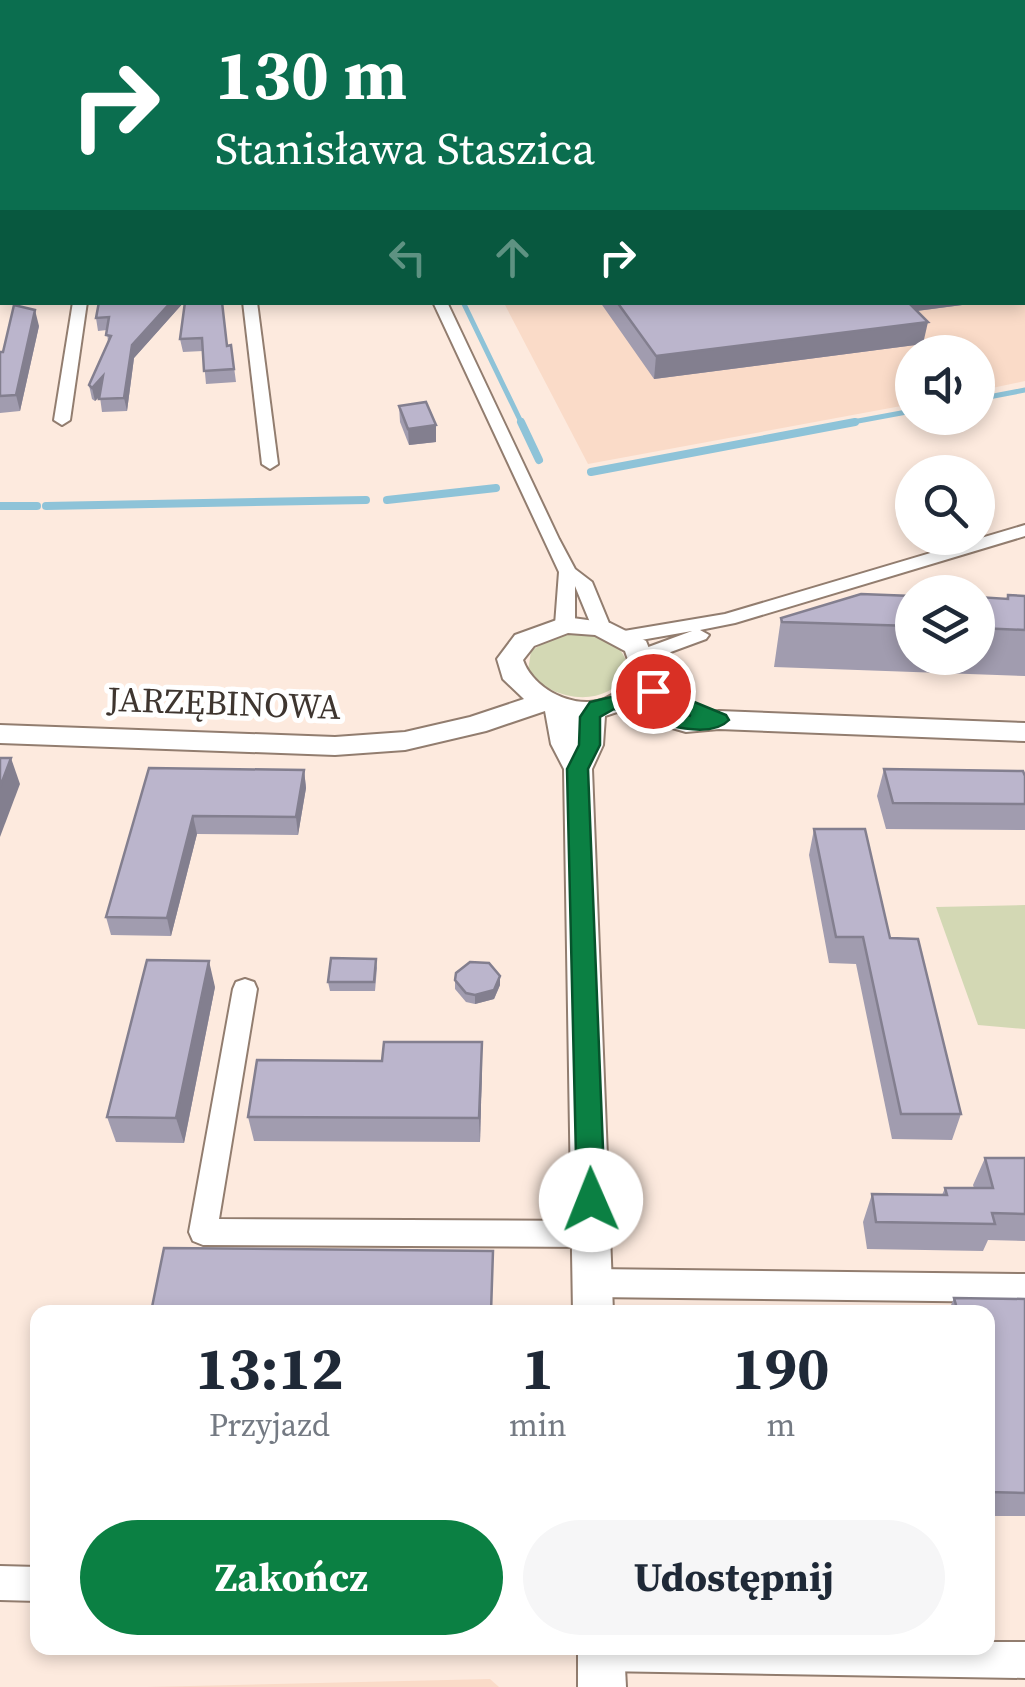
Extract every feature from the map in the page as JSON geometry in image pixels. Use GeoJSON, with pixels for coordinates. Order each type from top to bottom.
{"type":"FeatureCollection","features":[{"type":"Feature","properties":{"kind":"street"},"geometry":{"type":"LineString","coordinates":[[62,420],[80,305]]}},
{"type":"Feature","properties":{"kind":"street"},"geometry":{"type":"LineString","coordinates":[[250,305],[270,464]]}},
{"type":"Feature","properties":{"kind":"street"},"geometry":{"type":"LineString","coordinates":[[441,305],[507,452],[568,572],[583,582],[653,691],[719,720]]}},
{"type":"Feature","properties":{"kind":"street"},"geometry":{"type":"LineString","coordinates":[[1025,530],[728,619],[613,632],[565,625],[528,637],[510,661],[511,674],[540,698],[578,769],[593,1298],[1025,1288]]}},
{"type":"Feature","properties":{"kind":"street"},"geometry":{"type":"LineString","coordinates":[[565,625],[568,601],[564,585],[568,572]]}},
{"type":"Feature","properties":{"kind":"street"},"geometry":{"type":"LineString","coordinates":[[578,769],[590,745],[590,717],[642,671],[650,653],[700,635],[728,619]]}},
{"type":"Feature","properties":{"kind":"street"},"geometry":{"type":"LineString","coordinates":[[540,698],[606,705],[686,723],[719,720],[1025,732]]}},
{"type":"Feature","properties":{"kind":"street","name":"JARZĘBINOWA"},"geometry":{"type":"LineString","coordinates":[[0,734],[336,746],[405,740],[476,725],[540,698]]}},
{"type":"Feature","properties":{"kind":"street"},"geometry":{"type":"LineString","coordinates":[[245,989],[204,1232],[592,1234]]}},
{"type":"Feature","properties":{"kind":"street"},"geometry":{"type":"LineString","coordinates":[[0,1583],[30,1584]]}},
{"type":"Feature","properties":{"kind":"street"},"geometry":{"type":"LineString","coordinates":[[601,1662],[1025,1660]]}},
{"type":"Feature","properties":{"kind":"shaded area"},"geometry":{"type":"Polygon","coordinates":[[[505,305],[1025,305],[1025,381],[995,387],[995,335],[895,335],[895,407],[588,464],[505,305]]]}},
{"type":"Feature","properties":{"kind":"shaded area"},"geometry":{"type":"Polygon","coordinates":[[[490,1679],[499,1687],[146,1687],[490,1679]]]}},
{"type":"Feature","properties":{"kind":"green space"},"geometry":{"type":"Polygon","coordinates":[[[576,634],[611,642],[623,654],[627,672],[606,692],[593,696],[564,695],[528,671],[531,651],[555,636],[576,634]]]}},
{"type":"Feature","properties":{"kind":"green space"},"geometry":{"type":"Polygon","coordinates":[[[1025,905],[1025,1029],[978,1025],[936,907],[1025,905]]]}},
{"type":"Feature","properties":{"kind":"building"},"geometry":{"type":"Polygon","coordinates":[[[14,305],[35,310],[16,395],[0,396],[0,352],[14,305]]]}},
{"type":"Feature","properties":{"kind":"building"},"geometry":{"type":"Polygon","coordinates":[[[98,305],[168,305],[132,345],[124,398],[99,399],[103,376],[92,388],[89,385],[111,336],[106,335],[109,317],[96,318],[98,305]]]}},
{"type":"Feature","properties":{"kind":"building"},"geometry":{"type":"Polygon","coordinates":[[[185,305],[222,305],[234,369],[204,371],[202,338],[180,339],[185,305]]]}},
{"type":"Feature","properties":{"kind":"building"},"geometry":{"type":"Polygon","coordinates":[[[619,305],[911,305],[928,322],[656,356],[619,305]]]}},
{"type":"Feature","properties":{"kind":"building"},"geometry":{"type":"Polygon","coordinates":[[[426,402],[436,425],[408,429],[399,406],[426,402]]]}},
{"type":"Feature","properties":{"kind":"building"},"geometry":{"type":"Polygon","coordinates":[[[861,594],[895,595],[895,625],[782,622],[781,618],[861,594]]]}},
{"type":"Feature","properties":{"kind":"building"},"geometry":{"type":"Polygon","coordinates":[[[1008,595],[1025,596],[1025,630],[995,629],[995,598],[1008,599],[1008,595]]]}},
{"type":"Feature","properties":{"kind":"building"},"geometry":{"type":"Polygon","coordinates":[[[0,758],[11,758],[0,787],[0,758]]]}},
{"type":"Feature","properties":{"kind":"building"},"geometry":{"type":"Polygon","coordinates":[[[149,768],[304,770],[296,817],[193,816],[167,918],[106,917],[149,768]]]}},
{"type":"Feature","properties":{"kind":"building"},"geometry":{"type":"Polygon","coordinates":[[[884,769],[1023,771],[1025,804],[893,803],[884,769]]]}},
{"type":"Feature","properties":{"kind":"building"},"geometry":{"type":"Polygon","coordinates":[[[814,829],[865,829],[890,938],[918,939],[961,1114],[901,1114],[863,937],[836,937],[814,829]]]}},
{"type":"Feature","properties":{"kind":"building"},"geometry":{"type":"Polygon","coordinates":[[[331,958],[376,959],[374,982],[328,982],[331,958]]]}},
{"type":"Feature","properties":{"kind":"building"},"geometry":{"type":"Polygon","coordinates":[[[147,960],[209,961],[176,1118],[107,1117],[147,960]]]}},
{"type":"Feature","properties":{"kind":"building"},"geometry":{"type":"Polygon","coordinates":[[[470,962],[489,963],[500,976],[494,990],[466,993],[455,980],[456,973],[470,962]]]}},
{"type":"Feature","properties":{"kind":"building"},"geometry":{"type":"Polygon","coordinates":[[[384,1042],[482,1042],[479,1118],[248,1117],[257,1060],[382,1061],[384,1042]]]}},
{"type":"Feature","properties":{"kind":"building"},"geometry":{"type":"Polygon","coordinates":[[[985,1158],[1025,1158],[1025,1214],[992,1213],[995,1224],[876,1222],[872,1194],[947,1195],[945,1188],[993,1188],[985,1158]]]}},
{"type":"Feature","properties":{"kind":"building"},"geometry":{"type":"Polygon","coordinates":[[[164,1248],[493,1251],[491,1305],[152,1305],[164,1248]]]}},
{"type":"Feature","properties":{"kind":"building"},"geometry":{"type":"Polygon","coordinates":[[[954,1298],[1025,1299],[1025,1493],[995,1492],[995,1305],[956,1305],[954,1298]]]}},
{"type":"Feature","properties":{"kind":"waterway"},"geometry":{"type":"LineString","coordinates":[[464,305],[522,424]]}},
{"type":"Feature","properties":{"kind":"waterway"},"geometry":{"type":"LineString","coordinates":[[995,396],[1025,390]]}},
{"type":"Feature","properties":{"kind":"waterway"},"geometry":{"type":"LineString","coordinates":[[842,424],[895,414]]}},
{"type":"Feature","properties":{"kind":"waterway"},"geometry":{"type":"LineString","coordinates":[[521,422],[539,460]]}},
{"type":"Feature","properties":{"kind":"waterway"},"geometry":{"type":"LineString","coordinates":[[591,472],[855,422]]}},
{"type":"Feature","properties":{"kind":"waterway"},"geometry":{"type":"LineString","coordinates":[[387,500],[496,488]]}},
{"type":"Feature","properties":{"kind":"waterway"},"geometry":{"type":"LineString","coordinates":[[46,506],[366,500]]}},
{"type":"Feature","properties":{"kind":"waterway"},"geometry":{"type":"LineString","coordinates":[[0,506],[37,506]]}},
{"type":"Feature","properties":{"kind":"route"},"geometry":{"type":"LineString","coordinates":[[591,1200],[578,769],[590,745],[590,717],[597,707],[615,702],[686,723],[719,720],[653,691]]}}]}
